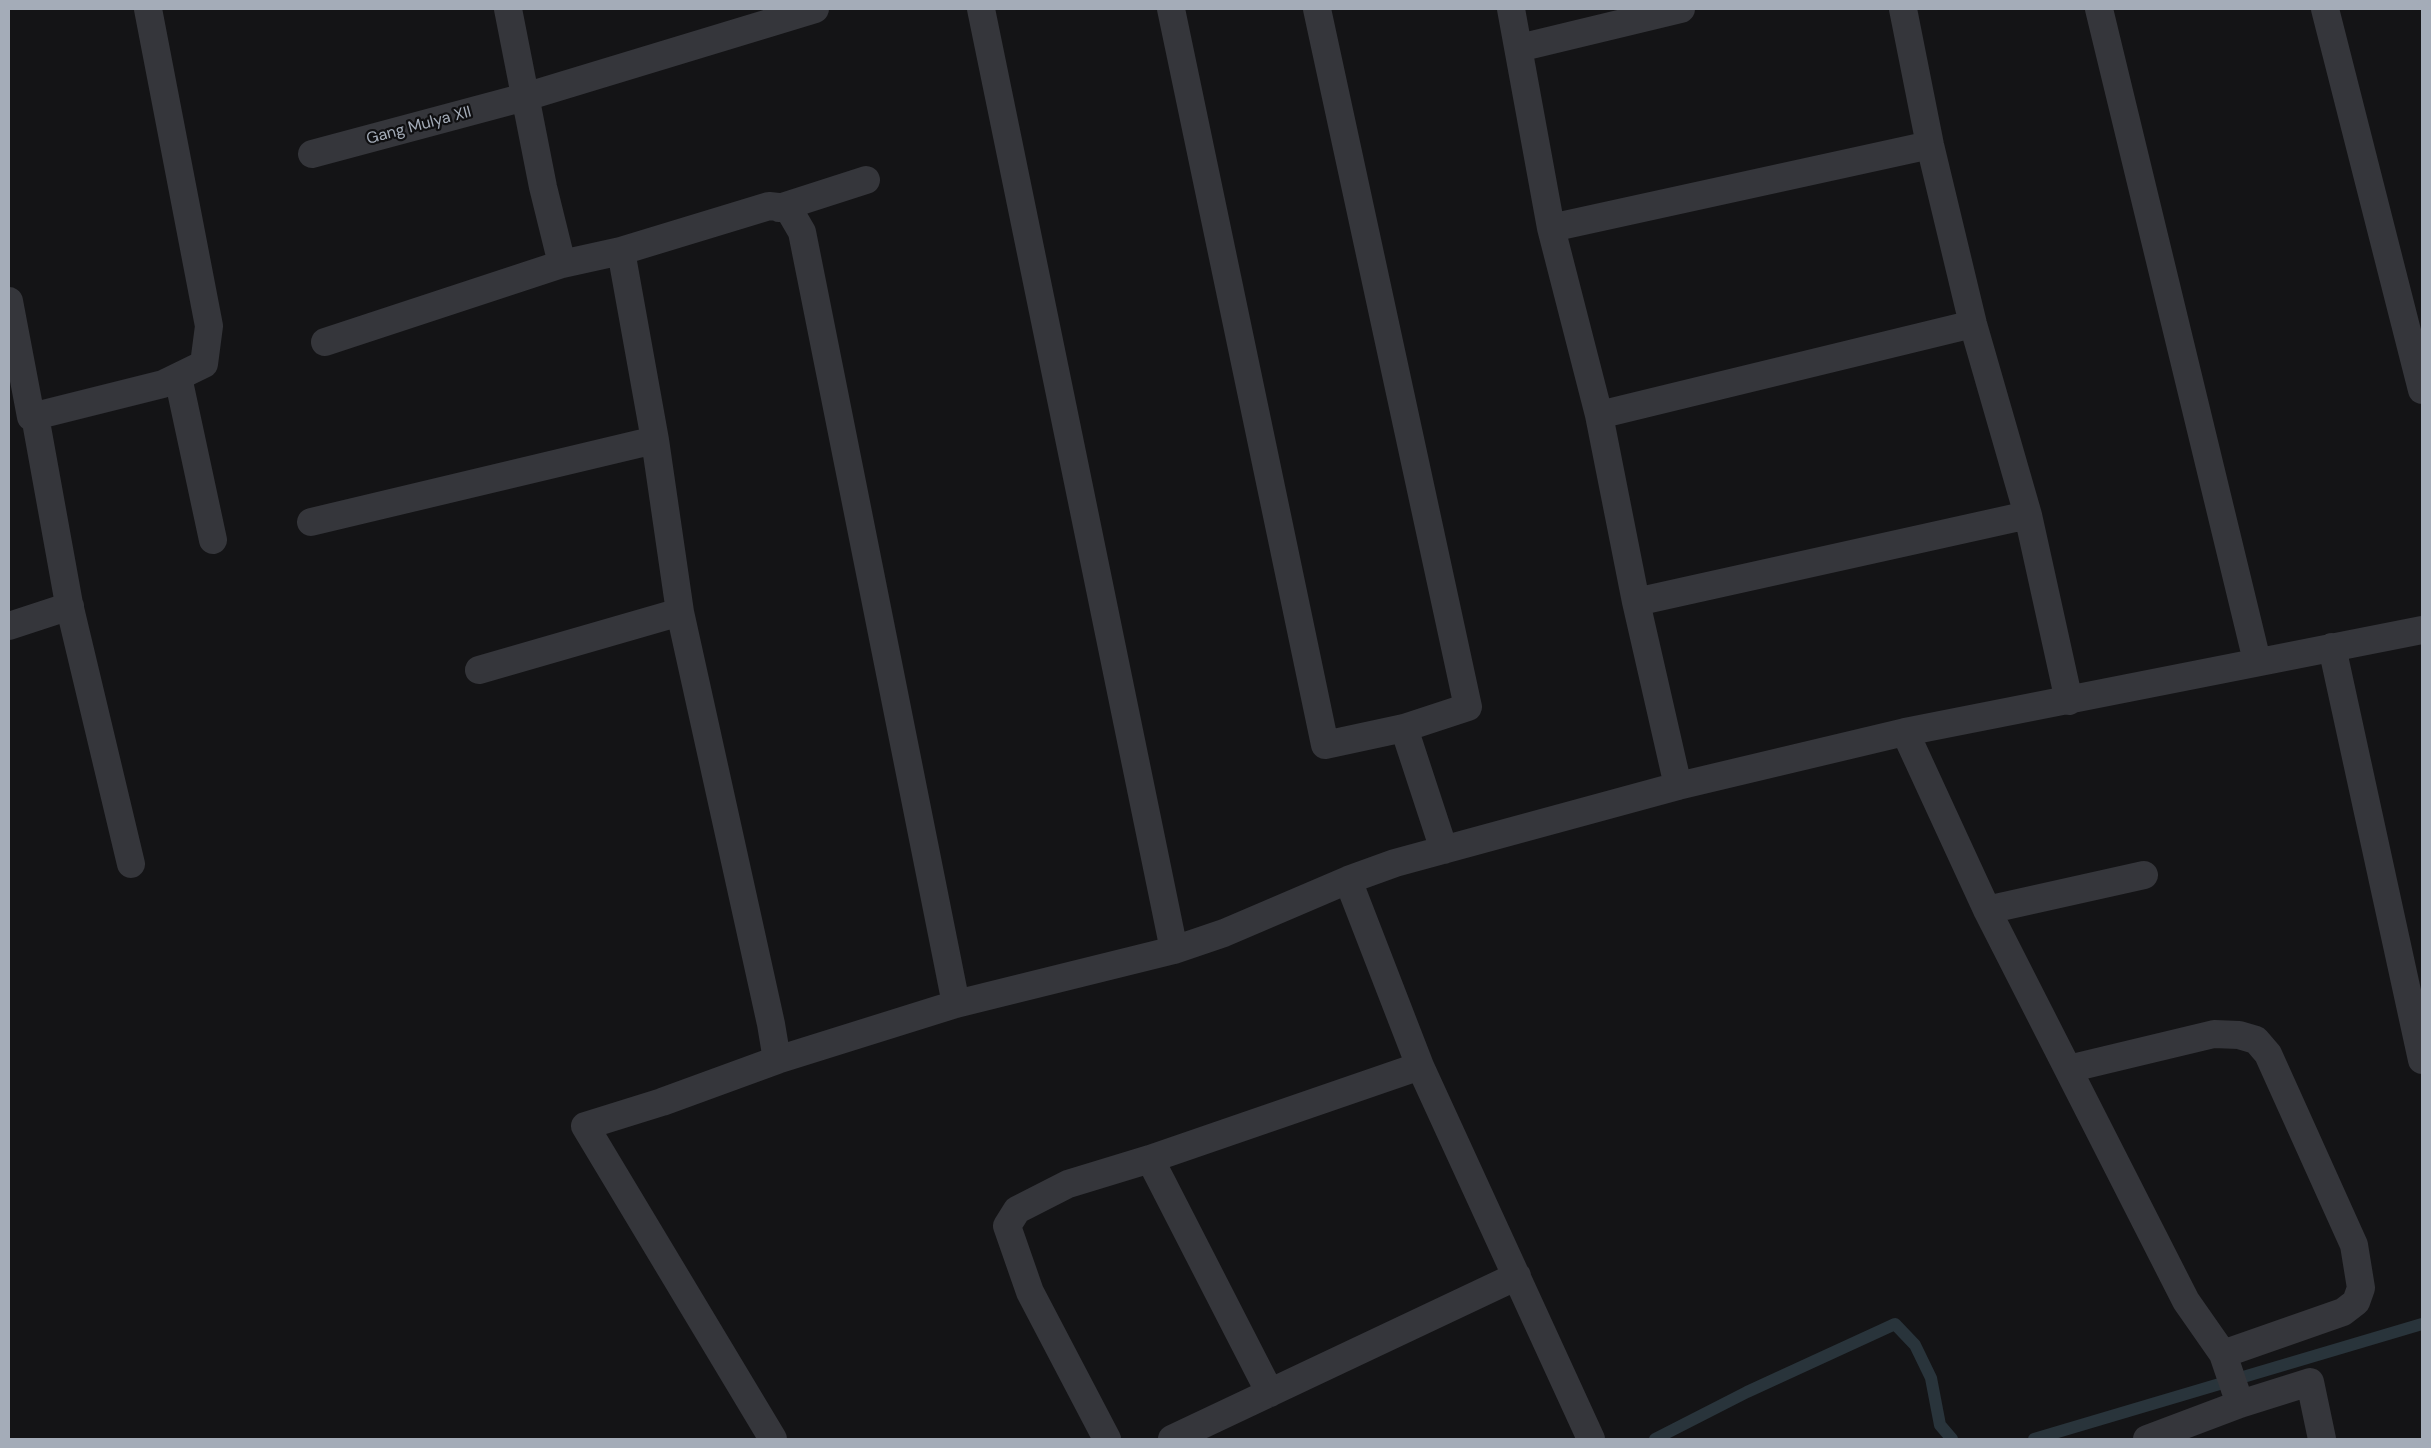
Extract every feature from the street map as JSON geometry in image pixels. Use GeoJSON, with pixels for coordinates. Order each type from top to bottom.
{"type":"FeatureCollection","features":[{"type":"Feature","properties":{"kind":"street"},"geometry":{"type":"LineString","coordinates":[[10,309],[32,417],[163,384],[204,364],[209,326],[148,9]]}},
{"type":"Feature","properties":{"kind":"street"},"geometry":{"type":"LineString","coordinates":[[508,9],[543,187],[562,264]]}},
{"type":"Feature","properties":{"kind":"street","name":"Gang Mulya XII"},"geometry":{"type":"LineString","coordinates":[[312,154],[525,97],[815,9]]}},
{"type":"Feature","properties":{"kind":"street"},"geometry":{"type":"LineString","coordinates":[[981,9],[1174,950]]}},
{"type":"Feature","properties":{"kind":"street"},"geometry":{"type":"LineString","coordinates":[[1171,9],[1325,745],[1404,728],[1468,706],[1317,9]]}},
{"type":"Feature","properties":{"kind":"street"},"geometry":{"type":"LineString","coordinates":[[1511,9],[1551,228],[1599,414],[1636,602],[1678,786]]}},
{"type":"Feature","properties":{"kind":"street"},"geometry":{"type":"LineString","coordinates":[[1519,48],[1681,9]]}},
{"type":"Feature","properties":{"kind":"street"},"geometry":{"type":"LineString","coordinates":[[1903,9],[1930,145],[1973,324],[2028,515],[2069,701]]}},
{"type":"Feature","properties":{"kind":"street"},"geometry":{"type":"LineString","coordinates":[[2099,9],[2257,662]]}},
{"type":"Feature","properties":{"kind":"street"},"geometry":{"type":"LineString","coordinates":[[2325,9],[2422,390]]}},
{"type":"Feature","properties":{"kind":"street"},"geometry":{"type":"LineString","coordinates":[[1551,228],[1930,145]]}},
{"type":"Feature","properties":{"kind":"street"},"geometry":{"type":"LineString","coordinates":[[779,208],[866,180]]}},
{"type":"Feature","properties":{"kind":"street"},"geometry":{"type":"LineString","coordinates":[[325,342],[562,264],[621,250],[769,206],[788,208],[802,232],[956,1004]]}},
{"type":"Feature","properties":{"kind":"street"},"geometry":{"type":"LineString","coordinates":[[621,250],[655,440],[680,612],[771,1024],[777,1060]]}},
{"type":"Feature","properties":{"kind":"street"},"geometry":{"type":"LineString","coordinates":[[1599,414],[1973,324]]}},
{"type":"Feature","properties":{"kind":"street"},"geometry":{"type":"LineString","coordinates":[[178,377],[213,540]]}},
{"type":"Feature","properties":{"kind":"street"},"geometry":{"type":"LineString","coordinates":[[35,416],[70,606],[131,864]]}},
{"type":"Feature","properties":{"kind":"street"},"geometry":{"type":"LineString","coordinates":[[311,522],[655,440]]}},
{"type":"Feature","properties":{"kind":"street"},"geometry":{"type":"LineString","coordinates":[[1636,602],[2028,515]]}},
{"type":"Feature","properties":{"kind":"street"},"geometry":{"type":"LineString","coordinates":[[9,626],[70,606]]}},
{"type":"Feature","properties":{"kind":"street"},"geometry":{"type":"LineString","coordinates":[[480,670],[680,612]]}},
{"type":"Feature","properties":{"kind":"street"},"geometry":{"type":"LineString","coordinates":[[773,1439],[585,1126],[662,1102],[777,1060],[956,1004],[1174,950],[1224,933],[1348,880],[1395,863],[1678,786],[1905,732],[2422,630]]}},
{"type":"Feature","properties":{"kind":"street"},"geometry":{"type":"LineString","coordinates":[[2332,647],[2422,1060]]}},
{"type":"Feature","properties":{"kind":"street"},"geometry":{"type":"LineString","coordinates":[[1404,728],[1444,850]]}},
{"type":"Feature","properties":{"kind":"street"},"geometry":{"type":"LineString","coordinates":[[1905,732],[1987,910],[2186,1300],[2224,1354],[2240,1404]]}},
{"type":"Feature","properties":{"kind":"street"},"geometry":{"type":"LineString","coordinates":[[1987,910],[2144,875]]}},
{"type":"Feature","properties":{"kind":"street"},"geometry":{"type":"LineString","coordinates":[[1348,880],[1420,1066],[1590,1439]]}},
{"type":"Feature","properties":{"kind":"street"},"geometry":{"type":"LineString","coordinates":[[2068,1069],[2214,1034],[2239,1035],[2256,1040],[2268,1054],[2354,1245],[2360,1288],[2356,1302],[2343,1312],[2224,1354]]}},
{"type":"Feature","properties":{"kind":"street"},"geometry":{"type":"LineString","coordinates":[[1107,1439],[1030,1292],[1007,1226],[1016,1210],[1068,1184],[1150,1159],[1420,1066]]}},
{"type":"Feature","properties":{"kind":"street"},"geometry":{"type":"LineString","coordinates":[[1150,1159],[1270,1393]]}},
{"type":"Feature","properties":{"kind":"street"},"geometry":{"type":"LineString","coordinates":[[1172,1439],[1517,1276]]}},
{"type":"Feature","properties":{"kind":"street"},"geometry":{"type":"LineString","coordinates":[[2147,1439],[2240,1404],[2310,1382],[2322,1439]]}},
{"type":"Feature","properties":{"kind":"waterway"},"geometry":{"type":"LineString","coordinates":[[1655,1439],[1747,1392],[1895,1324],[1915,1345],[1931,1378],[1940,1425],[1952,1439]]}},
{"type":"Feature","properties":{"kind":"waterway"},"geometry":{"type":"LineString","coordinates":[[2034,1439],[2422,1324]]}}]}
